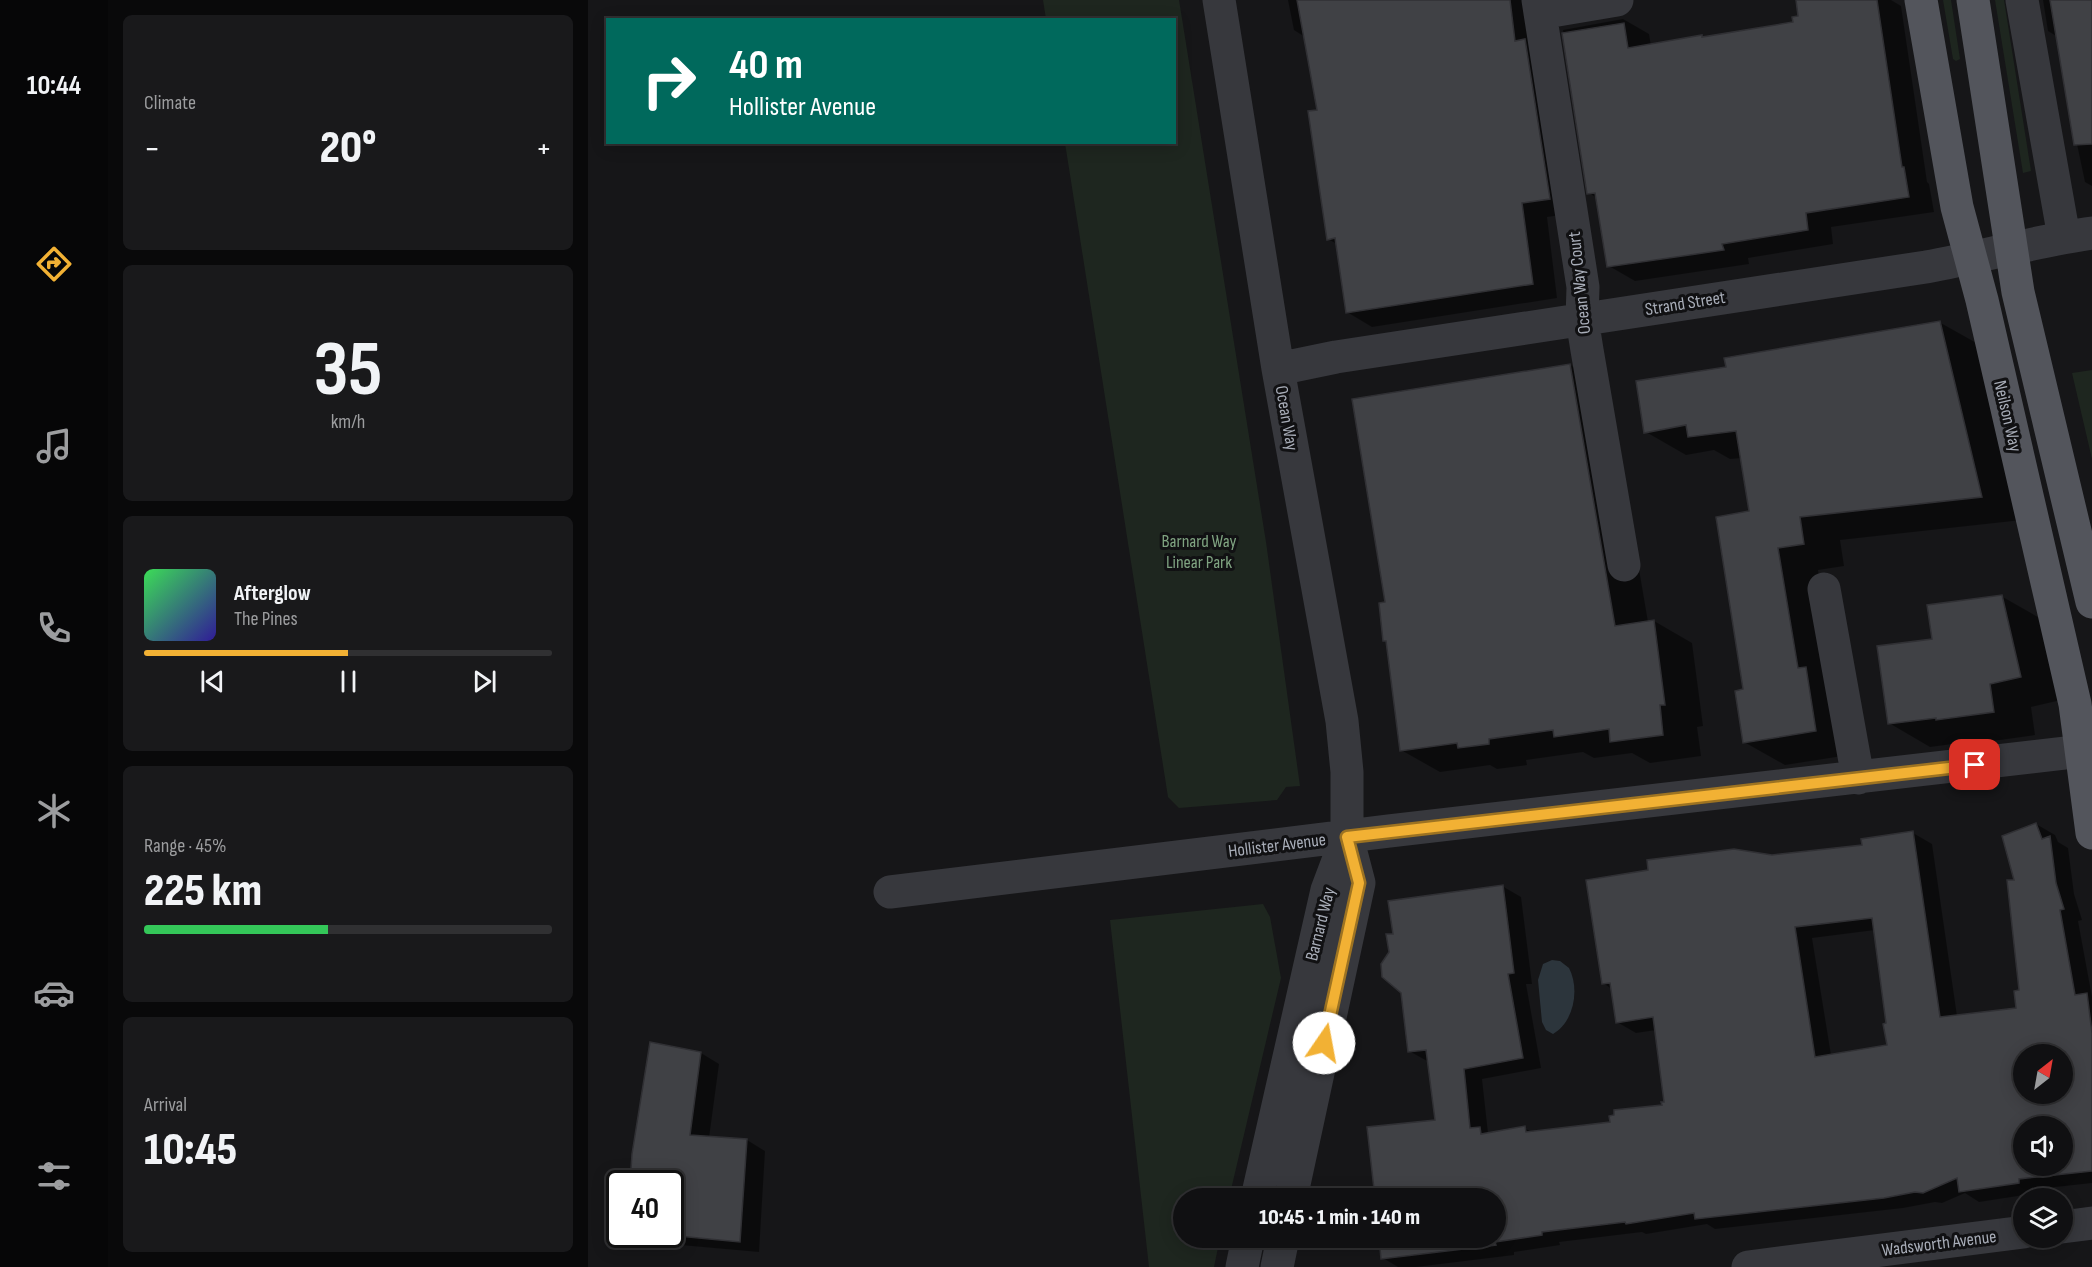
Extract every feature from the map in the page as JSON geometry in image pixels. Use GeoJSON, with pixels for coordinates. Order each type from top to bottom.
{"type":"FeatureCollection","features":[{"type":"Feature","properties":{"kind":"main road","name":"Neilson Way"},"geometry":{"type":"LineString","coordinates":[[1921,0],[1957,207],[2018,292],[2092,602]]}},
{"type":"Feature","properties":{"kind":"main road","name":"Neilson Way"},"geometry":{"type":"LineString","coordinates":[[1973,0],[1990,254],[1982,300],[2087,751],[2092,833]]}},
{"type":"Feature","properties":{"kind":"street","name":"Ocean Way"},"geometry":{"type":"LineString","coordinates":[[1219,0],[1278,369],[1342,721],[1347,772],[1347,837]]}},
{"type":"Feature","properties":{"kind":"street"},"geometry":{"type":"LineString","coordinates":[[1539,6],[1617,0]]}},
{"type":"Feature","properties":{"kind":"street"},"geometry":{"type":"LineString","coordinates":[[2022,0],[2078,235]]}},
{"type":"Feature","properties":{"kind":"street","name":"Ocean Way Court"},"geometry":{"type":"LineString","coordinates":[[1539,6],[1583,287],[1582,319],[1624,565]]}},
{"type":"Feature","properties":{"kind":"street","name":"Strand Street"},"geometry":{"type":"LineString","coordinates":[[1278,369],[1336,357],[1990,254],[2078,235]]}},
{"type":"Feature","properties":{"kind":"street"},"geometry":{"type":"LineString","coordinates":[[1824,589],[1858,778]]}},
{"type":"Feature","properties":{"kind":"street","name":"Hollister Avenue"},"geometry":{"type":"LineString","coordinates":[[890,891],[2087,751]]}},
{"type":"Feature","properties":{"kind":"street","name":"Barnard Way"},"geometry":{"type":"LineString","coordinates":[[1259,1188],[1327,890],[1347,837]]}},
{"type":"Feature","properties":{"kind":"street","name":"Barnard Way"},"geometry":{"type":"LineString","coordinates":[[1293,1188],[1359,883],[1347,837]]}},
{"type":"Feature","properties":{"kind":"street"},"geometry":{"type":"LineString","coordinates":[[2073,1226],[2092,1223]]}},
{"type":"Feature","properties":{"kind":"street","name":"Wadsworth Avenue"},"geometry":{"type":"LineString","coordinates":[[1748,1267],[2013,1233]]}},
{"type":"Feature","properties":{"kind":"street"},"geometry":{"type":"LineString","coordinates":[[1242,1267],[1246,1248]]}},
{"type":"Feature","properties":{"kind":"street"},"geometry":{"type":"LineString","coordinates":[[1276,1267],[1280,1248]]}},
{"type":"Feature","properties":{"kind":"green space","name":"Barnard Way Linear Park"},"geometry":{"type":"Polygon","coordinates":[[[1043,0],[1179,0],[1266,542],[1300,786],[1286,787],[1277,800],[1179,808],[1168,797],[1065,144],[1176,144],[1176,18],[1046,18],[1043,0]]]}},
{"type":"Feature","properties":{"kind":"green space"},"geometry":{"type":"Polygon","coordinates":[[[1943,0],[1951,0],[1960,59],[1956,61],[1953,59],[1943,0]]]}},
{"type":"Feature","properties":{"kind":"green space"},"geometry":{"type":"Polygon","coordinates":[[[1995,0],[2004,0],[2031,171],[2023,173],[1995,0]]]}},
{"type":"Feature","properties":{"kind":"green space"},"geometry":{"type":"Polygon","coordinates":[[[2092,370],[2092,459],[2072,373],[2092,370]]]}},
{"type":"Feature","properties":{"kind":"green space"},"geometry":{"type":"Polygon","coordinates":[[[1263,904],[1270,917],[1281,978],[1231,1188],[1173,1188],[1173,1248],[1218,1248],[1214,1267],[1149,1267],[1110,920],[1263,904]]]}},
{"type":"Feature","properties":{"kind":"shaded area"},"geometry":{"type":"Polygon","coordinates":[[[1552,960],[1560,961],[1569,968],[1574,985],[1570,1013],[1566,1022],[1553,1034],[1546,1030],[1542,1022],[1538,980],[1543,964],[1552,960]]]}},
{"type":"Feature","properties":{"kind":"building"},"geometry":{"type":"Polygon","coordinates":[[[1297,0],[1510,0],[1515,41],[1525,39],[1550,199],[1522,203],[1533,284],[1346,313],[1335,238],[1327,240],[1308,111],[1317,110],[1297,0]]]}},
{"type":"Feature","properties":{"kind":"building"},"geometry":{"type":"Polygon","coordinates":[[[1796,0],[1877,0],[1902,167],[1904,167],[1909,197],[1806,213],[1808,230],[1722,244],[1724,250],[1607,267],[1595,193],[1587,194],[1562,33],[1624,23],[1628,48],[1793,22],[1792,17],[1798,16],[1796,0]]]}},
{"type":"Feature","properties":{"kind":"building"},"geometry":{"type":"Polygon","coordinates":[[[2050,0],[2092,0],[2092,144],[2074,145],[2050,0]]]}},
{"type":"Feature","properties":{"kind":"building"},"geometry":{"type":"Polygon","coordinates":[[[1940,321],[1982,497],[1800,517],[1804,544],[1778,548],[1798,668],[1806,667],[1816,731],[1743,743],[1735,691],[1743,689],[1716,517],[1749,511],[1736,431],[1688,437],[1686,425],[1644,433],[1636,381],[1726,367],[1724,358],[1940,321]]]}},
{"type":"Feature","properties":{"kind":"building"},"geometry":{"type":"Polygon","coordinates":[[[1570,364],[1615,626],[1654,620],[1665,705],[1660,705],[1663,735],[1610,742],[1609,729],[1554,737],[1553,730],[1489,739],[1489,744],[1458,748],[1457,743],[1400,751],[1379,603],[1385,602],[1352,399],[1570,364]]]}},
{"type":"Feature","properties":{"kind":"building"},"geometry":{"type":"Polygon","coordinates":[[[2002,595],[2021,677],[1990,684],[1994,712],[1888,724],[1877,646],[1932,639],[1927,605],[2002,595]]]}},
{"type":"Feature","properties":{"kind":"building"},"geometry":{"type":"Polygon","coordinates":[[[2036,823],[2042,839],[2050,836],[2056,883],[2064,909],[2060,910],[2075,995],[2087,993],[2092,1033],[2092,1171],[2073,1173],[2073,1116],[2013,1116],[2013,1176],[2046,1176],[2019,1179],[2019,1183],[1959,1192],[1957,1178],[1923,1193],[1915,1192],[1884,1198],[1695,1219],[1694,1213],[1626,1224],[1625,1222],[1542,1232],[1542,1235],[1506,1240],[1506,1188],[1374,1188],[1367,1127],[1435,1120],[1426,1050],[1408,1052],[1401,993],[1382,977],[1381,964],[1389,952],[1386,934],[1393,934],[1388,901],[1503,885],[1514,973],[1508,974],[1523,1058],[1464,1069],[1470,1128],[1480,1127],[1481,1134],[1525,1126],[1526,1132],[1610,1122],[1609,1116],[1614,1115],[1614,1110],[1662,1105],[1661,1102],[1664,1102],[1653,1017],[1616,1023],[1610,983],[1602,984],[1586,880],[1648,870],[1647,860],[1734,849],[1772,855],[1862,845],[1861,839],[1913,831],[1940,1017],[2016,1008],[2014,991],[2019,990],[2007,880],[2014,880],[2002,836],[2036,823]],[[1872,918],[1795,927],[1815,1057],[1887,1045],[1883,1024],[1886,1023],[1872,918]]]}},
{"type":"Feature","properties":{"kind":"building"},"geometry":{"type":"Polygon","coordinates":[[[650,1042],[701,1052],[690,1135],[747,1139],[740,1242],[684,1237],[684,1170],[631,1170],[650,1042]]]}},
{"type":"Feature","properties":{"kind":"building"},"geometry":{"type":"Polygon","coordinates":[[[1380,1248],[1471,1248],[1381,1259],[1380,1248]]]}},
{"type":"Feature","properties":{"kind":"route"},"geometry":{"type":"LineString","coordinates":[[1324,1043],[1359,883],[1347,837],[1975,765]]}}]}
